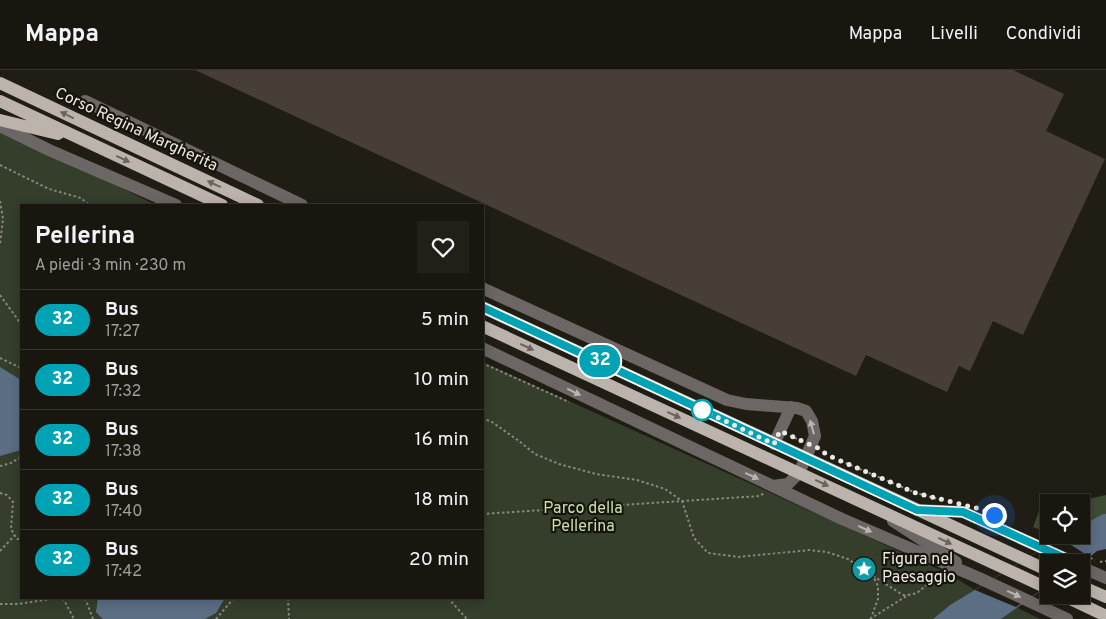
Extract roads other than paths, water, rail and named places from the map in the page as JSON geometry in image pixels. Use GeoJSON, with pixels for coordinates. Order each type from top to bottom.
{"type":"FeatureCollection","features":[{"type":"Feature","properties":{"kind":"main road","name":"Corso Regina Margherita"},"geometry":{"type":"LineString","coordinates":[[0,83],[256,204]]}},
{"type":"Feature","properties":{"kind":"main road","name":"Corso Regina Margherita"},"geometry":{"type":"LineString","coordinates":[[0,101],[220,204]]}},
{"type":"Feature","properties":{"kind":"main road"},"geometry":{"type":"LineString","coordinates":[[0,120],[78,138]]}},
{"type":"Feature","properties":{"kind":"main road"},"geometry":{"type":"LineString","coordinates":[[484,308],[1040,567]]}},
{"type":"Feature","properties":{"kind":"main road"},"geometry":{"type":"LineString","coordinates":[[484,327],[1040,585]]}},
{"type":"Feature","properties":{"kind":"main road"},"geometry":{"type":"LineString","coordinates":[[1090,590],[1106,597]]}},
{"type":"Feature","properties":{"kind":"main road"},"geometry":{"type":"LineString","coordinates":[[1081,604],[1106,616]]}},
{"type":"Feature","properties":{"kind":"street"},"geometry":{"type":"LineString","coordinates":[[85,101],[300,204]]}},
{"type":"Feature","properties":{"kind":"street"},"geometry":{"type":"LineString","coordinates":[[0,126],[174,204]]}},
{"type":"Feature","properties":{"kind":"street"},"geometry":{"type":"LineString","coordinates":[[484,289],[727,400],[764,407],[791,407],[806,411],[812,421],[815,436],[799,473],[788,484],[769,489]]}},
{"type":"Feature","properties":{"kind":"street"},"geometry":{"type":"LineString","coordinates":[[484,349],[769,489],[978,578],[1067,619]]}},
{"type":"Feature","properties":{"kind":"street"},"geometry":{"type":"LineString","coordinates":[[774,444],[791,407]]}},
{"type":"Feature","properties":{"kind":"street"},"geometry":{"type":"LineString","coordinates":[[870,505],[978,578]]}},
{"type":"Feature","properties":{"kind":"street"},"geometry":{"type":"LineString","coordinates":[[917,510],[963,512],[1055,554]]}},
{"type":"Feature","properties":{"kind":"street"},"geometry":{"type":"LineString","coordinates":[[1090,571],[1106,578]]}},
{"type":"Feature","properties":{"kind":"water"},"geometry":{"type":"Polygon","coordinates":[[[0,367],[20,379],[20,450],[0,456],[0,367]]]}},
{"type":"Feature","properties":{"kind":"water"},"geometry":{"type":"Polygon","coordinates":[[[1106,514],[1106,549],[1097,551],[1090,557],[1090,554],[1040,554],[1040,591],[1001,619],[933,619],[950,605],[1050,544],[1090,544],[1090,521],[1106,514]]]}},
{"type":"Feature","properties":{"kind":"water"},"geometry":{"type":"Polygon","coordinates":[[[98,599],[224,599],[216,613],[205,619],[103,619],[96,612],[98,599]]]}},
{"type":"Feature","properties":{"kind":"place","name":"Figura nel Paesaggio"},"geometry":{"type":"Point","coordinates":[864,569]}},
{"type":"Feature","properties":{"kind":"park label","name":"Parco della Pellerina"},"geometry":{"type":"Point","coordinates":[583,518]}}]}
